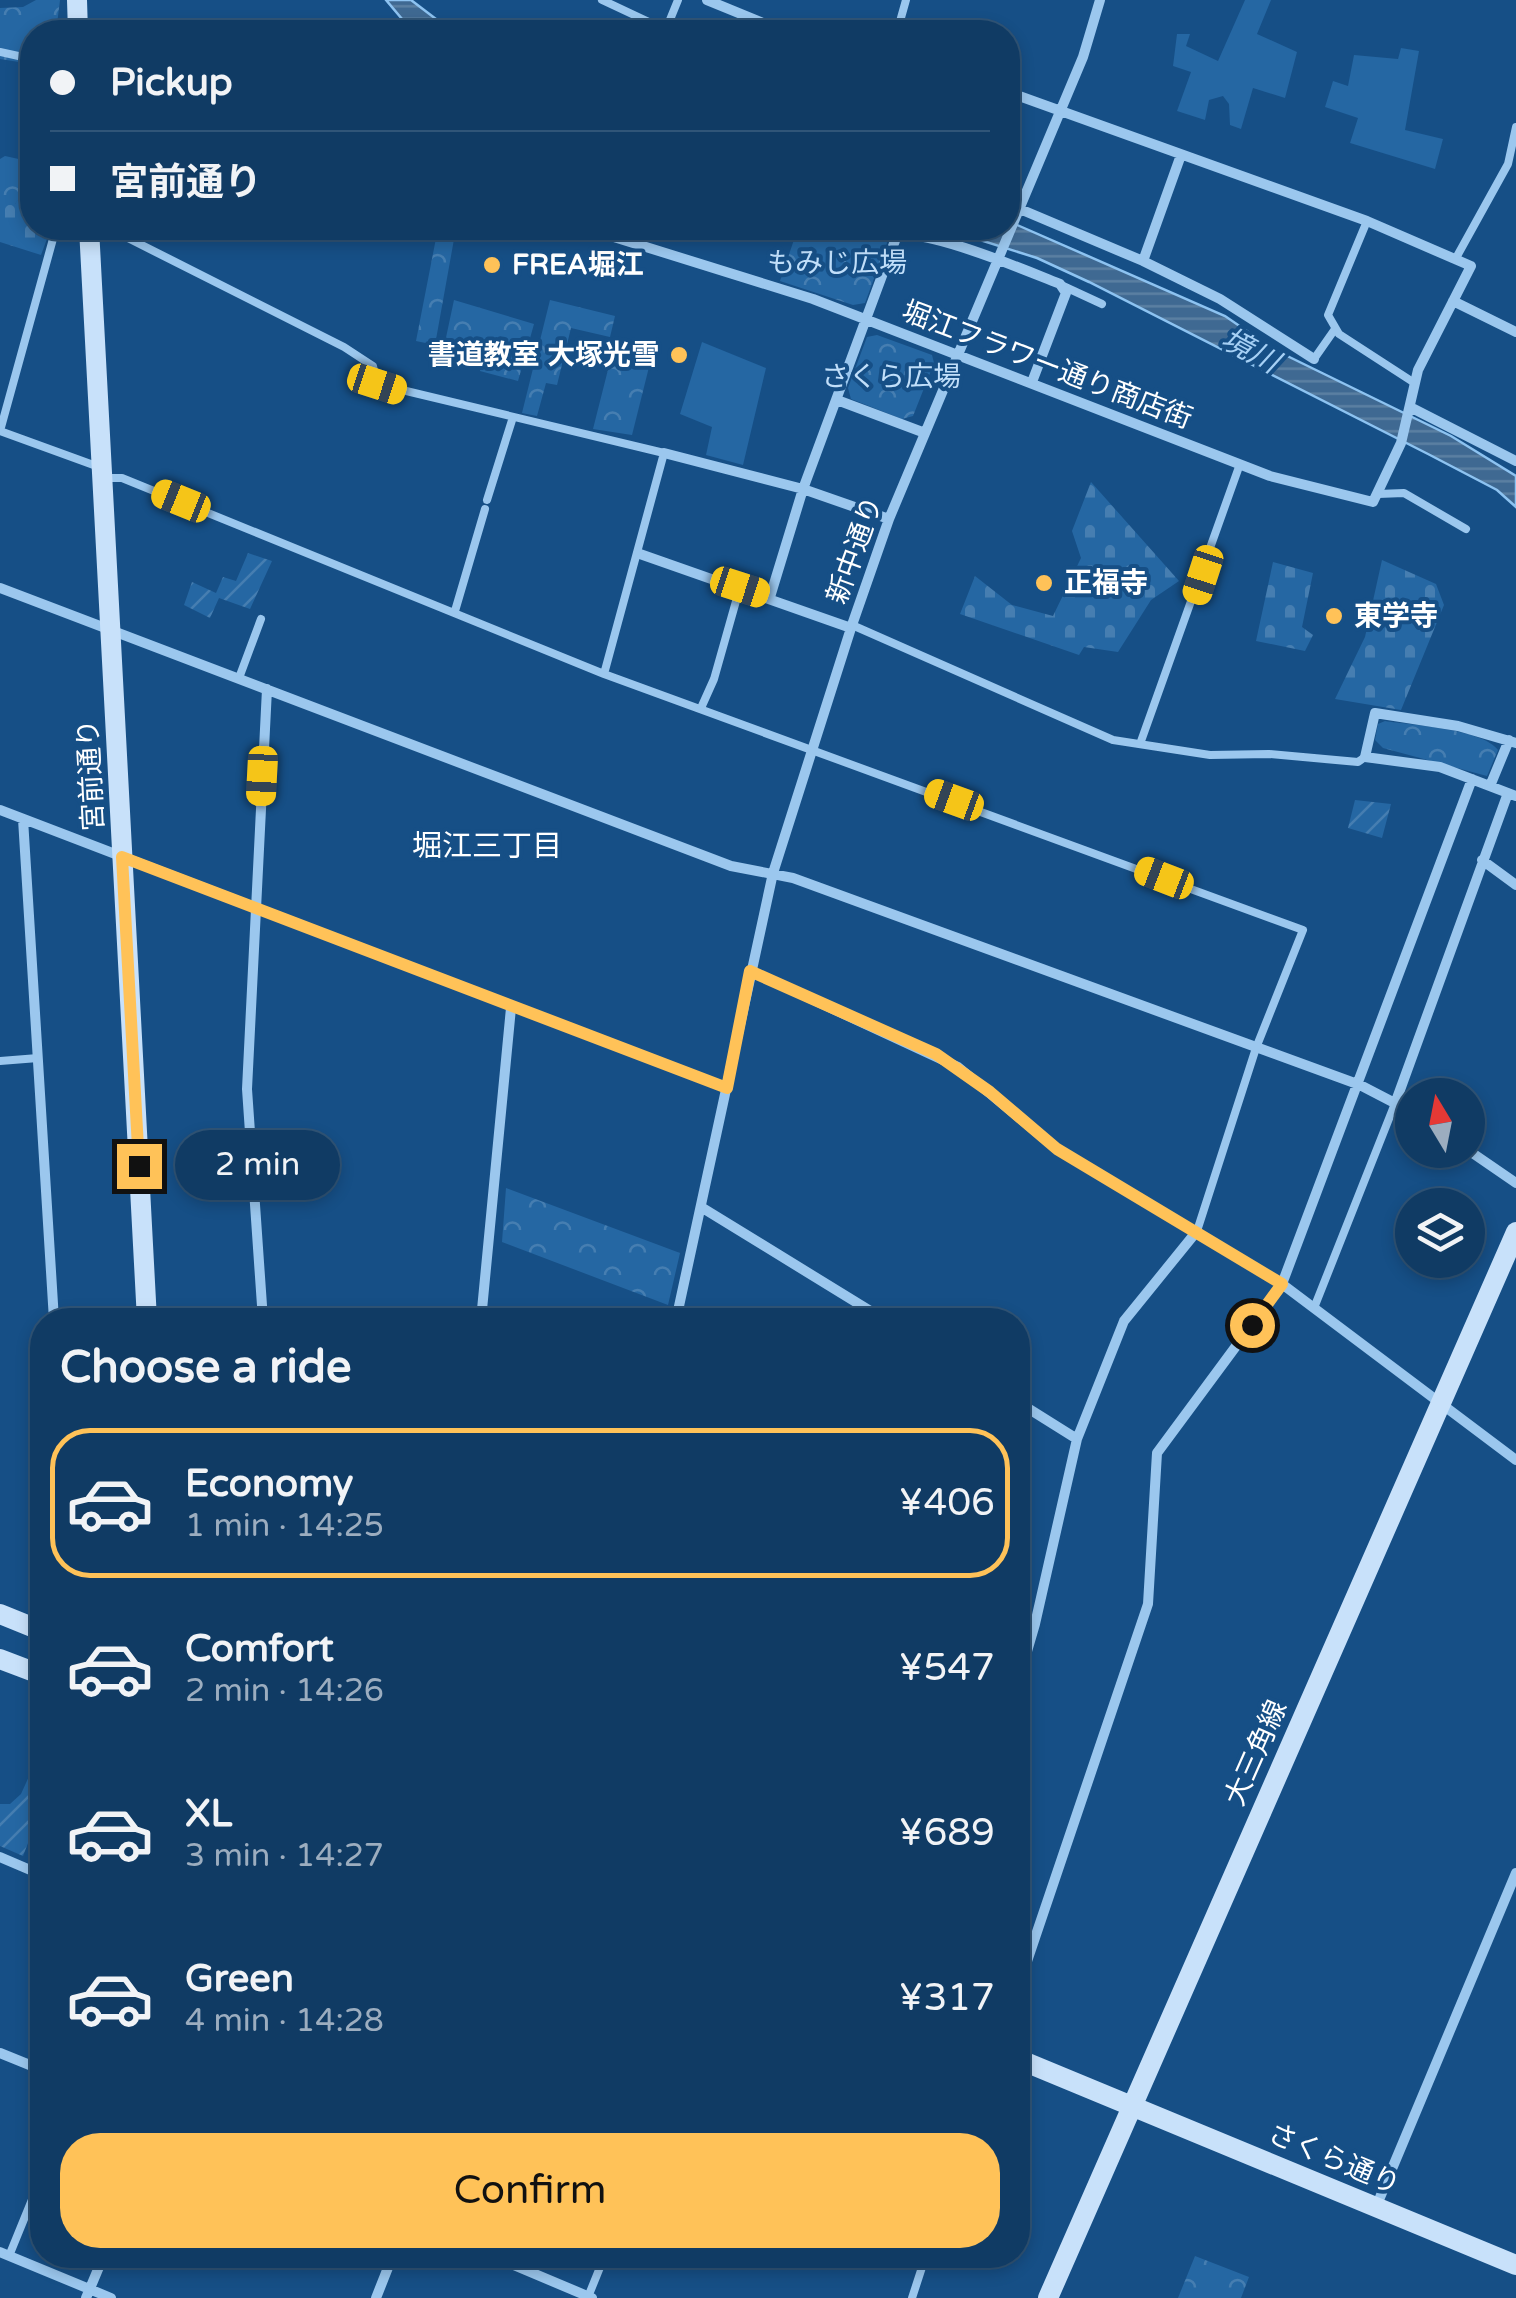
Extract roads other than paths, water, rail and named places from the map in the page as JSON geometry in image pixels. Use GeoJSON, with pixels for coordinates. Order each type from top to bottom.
{"type":"FeatureCollection","features":[{"type":"Feature","properties":{"kind":"street"},"geometry":{"type":"LineString","coordinates":[[707,0],[756,20]]}},
{"type":"Feature","properties":{"kind":"street"},"geometry":{"type":"LineString","coordinates":[[1100,0],[1062,110],[1020,213],[1144,261],[1252,318],[1314,359]]}},
{"type":"Feature","properties":{"kind":"street"},"geometry":{"type":"LineString","coordinates":[[1020,96],[1367,221],[1471,266],[1413,382],[1401,443],[1378,494]]}},
{"type":"Feature","properties":{"kind":"street"},"geometry":{"type":"LineString","coordinates":[[1144,261],[1181,155]]}},
{"type":"Feature","properties":{"kind":"street","name":"宮前通り"},"geometry":{"type":"LineString","coordinates":[[90,240],[146,1308]]}},
{"type":"Feature","properties":{"kind":"street","name":"堀江フラワー通り商店街"},"geometry":{"type":"LineString","coordinates":[[622,240],[867,319],[1240,464],[1332,495],[1373,502],[1378,494]]}},
{"type":"Feature","properties":{"kind":"street"},"geometry":{"type":"LineString","coordinates":[[770,597],[803,488],[895,240]]}},
{"type":"Feature","properties":{"kind":"street"},"geometry":{"type":"LineString","coordinates":[[934,240],[1000,256],[1061,285],[1066,293],[1032,382]]}},
{"type":"Feature","properties":{"kind":"street","name":"新中通り"},"geometry":{"type":"LineString","coordinates":[[679,1308],[773,873],[889,519],[1007,240]]}},
{"type":"Feature","properties":{"kind":"street"},"geometry":{"type":"LineString","coordinates":[[1453,301],[1516,332]]}},
{"type":"Feature","properties":{"kind":"street"},"geometry":{"type":"LineString","coordinates":[[836,400],[925,433]]}},
{"type":"Feature","properties":{"kind":"street"},"geometry":{"type":"LineString","coordinates":[[1409,412],[1516,461]]}},
{"type":"Feature","properties":{"kind":"street"},"geometry":{"type":"LineString","coordinates":[[664,453],[803,488],[889,519]]}},
{"type":"Feature","properties":{"kind":"street"},"geometry":{"type":"LineString","coordinates":[[640,554],[851,626]]}},
{"type":"Feature","properties":{"kind":"street"},"geometry":{"type":"LineString","coordinates":[[0,588],[731,866],[773,873],[1395,1100]]}},
{"type":"Feature","properties":{"kind":"street"},"geometry":{"type":"LineString","coordinates":[[263,1308],[247,1088],[267,689]]}},
{"type":"Feature","properties":{"kind":"street"},"geometry":{"type":"LineString","coordinates":[[1404,1078],[1482,860],[1512,794],[1418,762],[1365,757],[1374,713],[1458,726],[1513,741],[1490,786]]}},
{"type":"Feature","properties":{"kind":"street"},"geometry":{"type":"LineString","coordinates":[[1030,1953],[1148,1604],[1157,1453],[1282,1284],[1360,1086],[1472,779]]}},
{"type":"Feature","properties":{"kind":"street"},"geometry":{"type":"LineString","coordinates":[[0,810],[727,1088]]}},
{"type":"Feature","properties":{"kind":"street"},"geometry":{"type":"LineString","coordinates":[[23,819],[53,1308]]}},
{"type":"Feature","properties":{"kind":"street"},"geometry":{"type":"LineString","coordinates":[[1482,860],[1516,884]]}},
{"type":"Feature","properties":{"kind":"street"},"geometry":{"type":"LineString","coordinates":[[750,971],[936,1054],[990,1092],[1057,1149],[1282,1284],[1516,1460]]}},
{"type":"Feature","properties":{"kind":"street"},"geometry":{"type":"LineString","coordinates":[[482,1308],[511,1008]]}},
{"type":"Feature","properties":{"kind":"street"},"geometry":{"type":"LineString","coordinates":[[1485,1162],[1516,1183]]}},
{"type":"Feature","properties":{"kind":"street"},"geometry":{"type":"LineString","coordinates":[[701,1207],[865,1308]]}},
{"type":"Feature","properties":{"kind":"street"},"geometry":{"type":"LineString","coordinates":[[1030,1643],[1077,1439],[1124,1321],[1197,1231]]}},
{"type":"Feature","properties":{"kind":"street","name":"大三角線"},"geometry":{"type":"LineString","coordinates":[[1053,2296],[1130,2103],[1516,1232]]}},
{"type":"Feature","properties":{"kind":"street"},"geometry":{"type":"LineString","coordinates":[[1030,1410],[1077,1439]]}},
{"type":"Feature","properties":{"kind":"street"},"geometry":{"type":"LineString","coordinates":[[0,1614],[30,1627]]}},
{"type":"Feature","properties":{"kind":"street"},"geometry":{"type":"LineString","coordinates":[[0,1659],[30,1671]]}},
{"type":"Feature","properties":{"kind":"street"},"geometry":{"type":"LineString","coordinates":[[0,1857],[30,1870]]}},
{"type":"Feature","properties":{"kind":"street"},"geometry":{"type":"LineString","coordinates":[[1376,2207],[1516,1873]]}},
{"type":"Feature","properties":{"kind":"street"},"geometry":{"type":"LineString","coordinates":[[0,2053],[30,2065]]}},
{"type":"Feature","properties":{"kind":"street","name":"さくら通り"},"geometry":{"type":"LineString","coordinates":[[1030,2063],[1516,2265]]}},
{"type":"Feature","properties":{"kind":"street"},"geometry":{"type":"LineString","coordinates":[[5,2254],[30,2266]]}},
{"type":"Feature","properties":{"kind":"street"},"geometry":{"type":"LineString","coordinates":[[34,2268],[88,2294],[111,2298]]}},
{"type":"Feature","properties":{"kind":"street"},"geometry":{"type":"LineString","coordinates":[[88,2294],[99,2268]]}},
{"type":"Feature","properties":{"kind":"street"},"geometry":{"type":"LineString","coordinates":[[376,2298],[388,2268]]}},
{"type":"Feature","properties":{"kind":"street"},"geometry":{"type":"LineString","coordinates":[[521,2268],[590,2297]]}},
{"type":"Feature","properties":{"kind":"lane"},"geometry":{"type":"LineString","coordinates":[[602,0],[643,20]]}},
{"type":"Feature","properties":{"kind":"lane"},"geometry":{"type":"LineString","coordinates":[[1456,258],[1508,164],[1516,127]]}},
{"type":"Feature","properties":{"kind":"lane"},"geometry":{"type":"LineString","coordinates":[[1367,221],[1328,314],[1335,329],[1413,382]]}},
{"type":"Feature","properties":{"kind":"lane"},"geometry":{"type":"LineString","coordinates":[[53,240],[0,431],[604,674],[1303,930],[1256,1048],[1197,1231]]}},
{"type":"Feature","properties":{"kind":"lane"},"geometry":{"type":"LineString","coordinates":[[132,240],[344,347],[374,366],[377,384],[664,453],[644,521],[640,554],[604,674]]}},
{"type":"Feature","properties":{"kind":"lane"},"geometry":{"type":"LineString","coordinates":[[1061,285],[1102,304]]}},
{"type":"Feature","properties":{"kind":"lane"},"geometry":{"type":"LineString","coordinates":[[1314,359],[1335,329]]}},
{"type":"Feature","properties":{"kind":"lane"},"geometry":{"type":"LineString","coordinates":[[455,611],[514,417]]}},
{"type":"Feature","properties":{"kind":"lane"},"geometry":{"type":"LineString","coordinates":[[1140,744],[1240,464]]}},
{"type":"Feature","properties":{"kind":"lane"},"geometry":{"type":"LineString","coordinates":[[1378,494],[1404,493],[1466,529]]}},
{"type":"Feature","properties":{"kind":"lane"},"geometry":{"type":"LineString","coordinates":[[701,708],[740,587]]}},
{"type":"Feature","properties":{"kind":"lane"},"geometry":{"type":"LineString","coordinates":[[238,678],[261,619]]}},
{"type":"Feature","properties":{"kind":"lane"},"geometry":{"type":"LineString","coordinates":[[851,626],[1080,729],[1210,755],[1268,754],[1358,762],[1365,757]]}},
{"type":"Feature","properties":{"kind":"lane"},"geometry":{"type":"LineString","coordinates":[[0,1060],[38,1058]]}},
{"type":"Feature","properties":{"kind":"lane"},"geometry":{"type":"LineString","coordinates":[[1314,1308],[1395,1103]]}},
{"type":"Feature","properties":{"kind":"lane"},"geometry":{"type":"LineString","coordinates":[[5,2254],[30,2201]]}},
{"type":"Feature","properties":{"kind":"lane"},"geometry":{"type":"LineString","coordinates":[[590,2297],[600,2268]]}},
{"type":"Feature","properties":{"kind":"lane"},"geometry":{"type":"LineString","coordinates":[[912,2298],[922,2268]]}},
{"type":"Feature","properties":{"kind":"water"},"geometry":{"type":"Polygon","coordinates":[[[386,0],[411,0],[437,20],[403,20],[386,0]]]}},
{"type":"Feature","properties":{"kind":"water","name":"境川"},"geometry":{"type":"Polygon","coordinates":[[[1020,226],[1225,316],[1273,349],[1451,436],[1516,476],[1516,507],[1497,490],[1037,258],[980,240],[1020,240],[1020,226]]]}},
{"type":"Feature","properties":{"kind":"place","name":"FREA堀江"},"geometry":{"type":"Point","coordinates":[492,265]}},
{"type":"Feature","properties":{"kind":"place","name":"書道教室 大塚光雪"},"geometry":{"type":"Point","coordinates":[679,355]}},
{"type":"Feature","properties":{"kind":"place","name":"正福寺"},"geometry":{"type":"Point","coordinates":[1044,583]}},
{"type":"Feature","properties":{"kind":"place","name":"東学寺"},"geometry":{"type":"Point","coordinates":[1334,616]}},
{"type":"Feature","properties":{"kind":"district","name":"堀江三丁目"},"geometry":{"type":"Point","coordinates":[487,846]}},
{"type":"Feature","properties":{"kind":"park label","name":"もみじ広場"},"geometry":{"type":"Point","coordinates":[837,263]}},
{"type":"Feature","properties":{"kind":"park label","name":"さくら広場"},"geometry":{"type":"Point","coordinates":[891,377]}}]}
